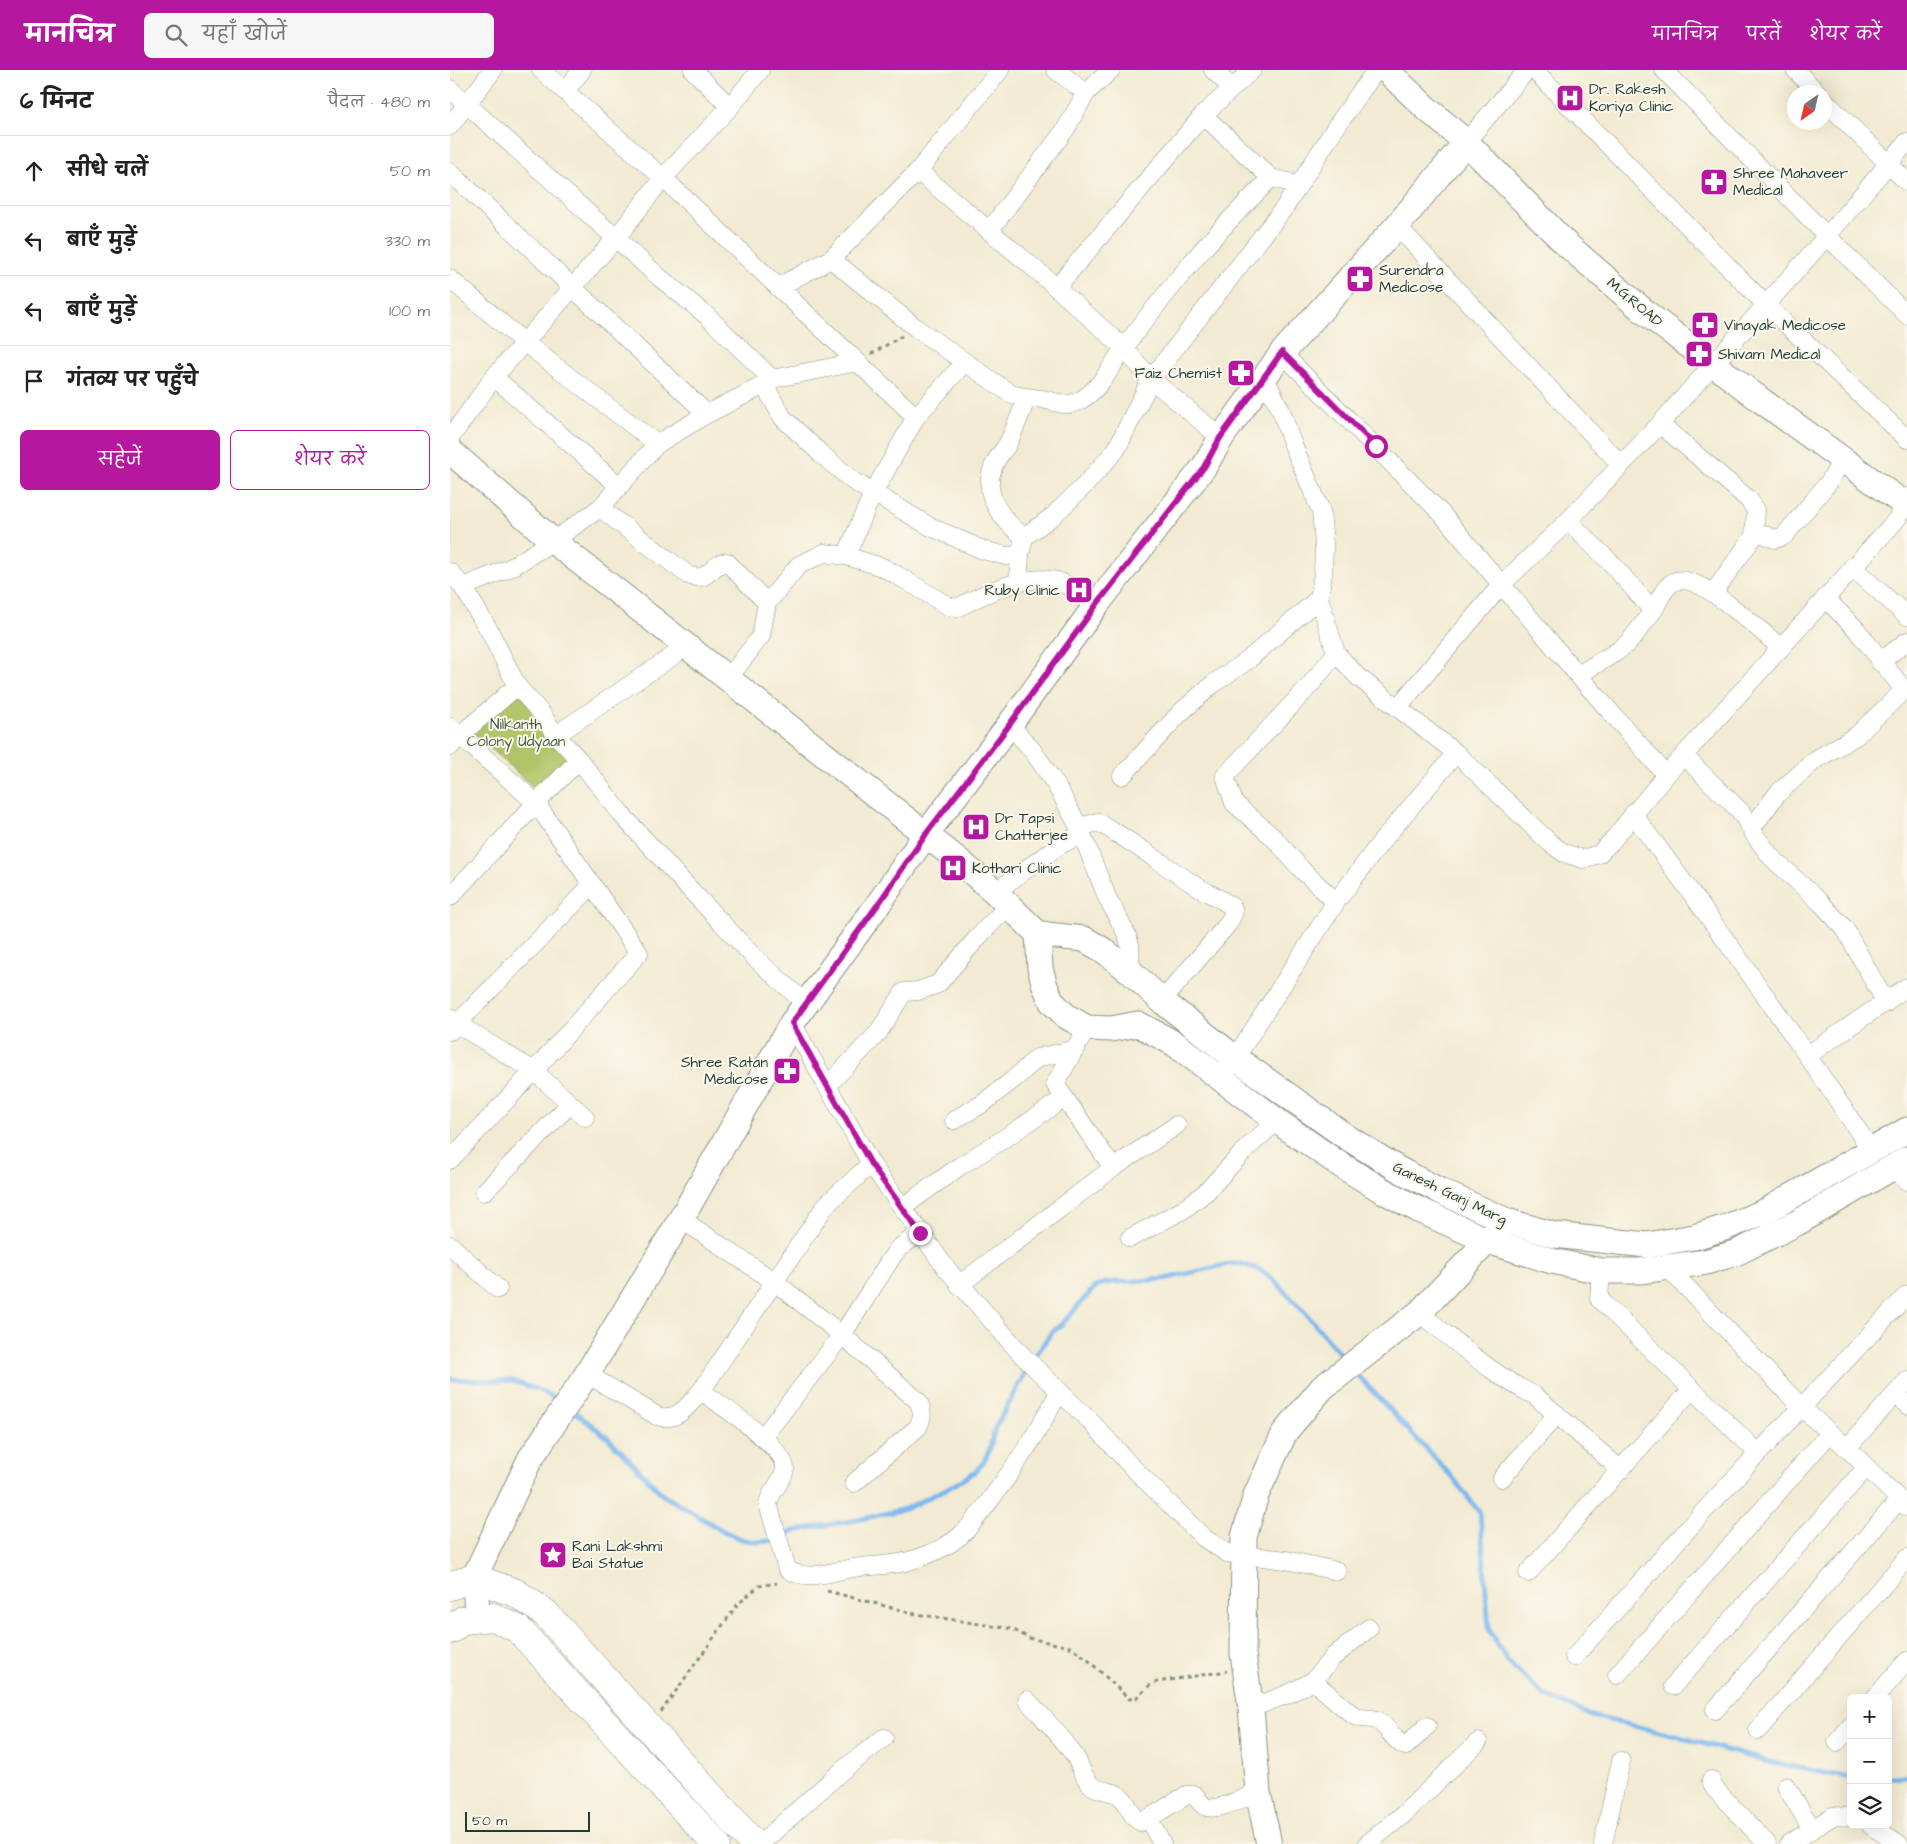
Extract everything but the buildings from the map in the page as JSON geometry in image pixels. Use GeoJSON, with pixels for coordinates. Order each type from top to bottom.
{"type":"FeatureCollection","features":[{"type":"Feature","properties":{"kind":"main road","name":"M.G.ROAD"},"geometry":{"type":"LineString","coordinates":[[1386,70],[1466,142],[1566,244],[1646,313],[1842,460],[1906,502]]}},
{"type":"Feature","properties":{"kind":"main road"},"geometry":{"type":"LineString","coordinates":[[462,1582],[530,1459],[587,1374],[681,1219],[799,1014],[926,834],[1007,728],[1097,604],[1204,467],[1220,438],[1282,352],[1397,226],[1466,142]]}},
{"type":"Feature","properties":{"kind":"main road"},"geometry":{"type":"LineString","coordinates":[[450,451],[552,541],[926,834],[1002,899],[1038,934],[1040,968],[1045,986],[1052,1002],[1066,1016],[1082,1038],[1111,1029],[1138,1024],[1174,1044],[1277,1121],[1339,1164],[1417,1209],[1488,1241],[1552,1260],[1601,1271],[1640,1271],[1706,1262],[1738,1252],[1902,1170]]}},
{"type":"Feature","properties":{"kind":"main road","name":"Ganesh Ganj Marg"},"geometry":{"type":"LineString","coordinates":[[1038,934],[1084,939],[1103,950],[1131,972],[1162,1001],[1235,1058],[1345,1136],[1398,1170],[1507,1221],[1554,1234],[1647,1245],[1694,1237],[1727,1227],[1766,1211],[1907,1130]]}},
{"type":"Feature","properties":{"kind":"main road"},"geometry":{"type":"LineString","coordinates":[[1269,1844],[1258,1792],[1251,1708],[1243,1654],[1244,1536],[1256,1495],[1285,1432],[1322,1388],[1419,1313],[1507,1221]]}},
{"type":"Feature","properties":{"kind":"main road"},"geometry":{"type":"LineString","coordinates":[[462,1582],[478,1618]]}},
{"type":"Feature","properties":{"kind":"main road"},"geometry":{"type":"LineString","coordinates":[[462,1582],[516,1593],[545,1613],[754,1844]]}},
{"type":"Feature","properties":{"kind":"main road"},"geometry":{"type":"LineString","coordinates":[[450,1630],[463,1620],[493,1617],[518,1629],[716,1844]]}},
{"type":"Feature","properties":{"kind":"street"},"geometry":{"type":"LineString","coordinates":[[450,126],[493,70]]}},
{"type":"Feature","properties":{"kind":"street"},"geometry":{"type":"LineString","coordinates":[[540,70],[663,178],[740,249],[916,417]]}},
{"type":"Feature","properties":{"kind":"street"},"geometry":{"type":"LineString","coordinates":[[565,91],[582,70]]}},
{"type":"Feature","properties":{"kind":"street"},"geometry":{"type":"LineString","coordinates":[[693,70],[730,107]]}},
{"type":"Feature","properties":{"kind":"street"},"geometry":{"type":"LineString","coordinates":[[450,438],[494,377],[616,238],[663,178],[730,107],[760,70]]}},
{"type":"Feature","properties":{"kind":"street"},"geometry":{"type":"LineString","coordinates":[[1056,70],[1086,93]]}},
{"type":"Feature","properties":{"kind":"street"},"geometry":{"type":"LineString","coordinates":[[990,231],[1065,130],[1078,104],[1086,93],[1111,70]]}},
{"type":"Feature","properties":{"kind":"street"},"geometry":{"type":"LineString","coordinates":[[1213,70],[1232,88]]}},
{"type":"Feature","properties":{"kind":"street"},"geometry":{"type":"LineString","coordinates":[[1056,288],[1203,115],[1252,70]]}},
{"type":"Feature","properties":{"kind":"street"},"geometry":{"type":"LineString","coordinates":[[1018,582],[1020,555],[1024,537],[1053,516],[1085,485],[1116,450],[1151,379],[1285,207],[1296,187],[1376,70]]}},
{"type":"Feature","properties":{"kind":"street"},"geometry":{"type":"LineString","coordinates":[[1466,142],[1527,70]]}},
{"type":"Feature","properties":{"kind":"street"},"geometry":{"type":"LineString","coordinates":[[1534,70],[1765,304],[1907,439]]}},
{"type":"Feature","properties":{"kind":"street"},"geometry":{"type":"LineString","coordinates":[[1664,70],[1907,315]]}},
{"type":"Feature","properties":{"kind":"street"},"geometry":{"type":"LineString","coordinates":[[1795,70],[1810,85]]}},
{"type":"Feature","properties":{"kind":"street"},"geometry":{"type":"LineString","coordinates":[[778,287],[831,259],[918,171],[991,73]]}},
{"type":"Feature","properties":{"kind":"street"},"geometry":{"type":"LineString","coordinates":[[450,89],[659,277],[706,315],[768,382],[783,418],[840,470],[872,493],[929,526],[983,550],[1006,556],[1020,555]]}},
{"type":"Feature","properties":{"kind":"street"},"geometry":{"type":"LineString","coordinates":[[1832,108],[1907,182]]}},
{"type":"Feature","properties":{"kind":"street"},"geometry":{"type":"LineString","coordinates":[[1203,115],[1272,178],[1288,182],[1296,187]]}},
{"type":"Feature","properties":{"kind":"street"},"geometry":{"type":"LineString","coordinates":[[1398,707],[1502,584],[1568,520],[1660,424],[1827,236],[1907,142]]}},
{"type":"Feature","properties":{"kind":"street"},"geometry":{"type":"LineString","coordinates":[[918,171],[1124,348],[1151,379],[1220,438]]}},
{"type":"Feature","properties":{"kind":"street"},"geometry":{"type":"LineString","coordinates":[[450,172],[707,414]]}},
{"type":"Feature","properties":{"kind":"street"},"geometry":{"type":"LineString","coordinates":[[831,259],[916,328],[1010,394],[1042,399],[1057,404],[1077,402],[1092,391],[1105,377],[1124,348],[1198,255],[1272,178]]}},
{"type":"Feature","properties":{"kind":"street"},"geometry":{"type":"LineString","coordinates":[[1397,226],[1621,465]]}},
{"type":"Feature","properties":{"kind":"street"},"geometry":{"type":"LineString","coordinates":[[450,279],[525,343],[658,444]]}},
{"type":"Feature","properties":{"kind":"street"},"geometry":{"type":"LineString","coordinates":[[1282,352],[1435,506],[1578,675],[1666,775]]}},
{"type":"Feature","properties":{"kind":"street"},"geometry":{"type":"LineString","coordinates":[[858,362],[768,382],[707,414],[658,444],[600,508],[512,567],[454,578],[490,632],[517,686],[623,816],[754,957],[799,1014],[827,1086],[871,1164],[959,1285],[1021,1354],[1204,1538],[1227,1553],[1286,1560],[1337,1571]]}},
{"type":"Feature","properties":{"kind":"street"},"geometry":{"type":"LineString","coordinates":[[846,556],[872,493],[916,417],[965,362]]}},
{"type":"Feature","properties":{"kind":"street"},"geometry":{"type":"LineString","coordinates":[[494,377],[619,486]]}},
{"type":"Feature","properties":{"kind":"street"},"geometry":{"type":"LineString","coordinates":[[1265,378],[1282,413],[1291,440],[1322,511],[1324,559],[1319,598],[1336,653],[1358,677],[1456,753],[1550,843],[1564,853],[1582,859],[1599,854],[1611,842],[1666,775],[1897,519],[1906,502]]}},
{"type":"Feature","properties":{"kind":"street"},"geometry":{"type":"LineString","coordinates":[[1024,537],[1011,526],[993,502],[988,486],[995,462],[1007,445],[1027,398]]}},
{"type":"Feature","properties":{"kind":"street"},"geometry":{"type":"LineString","coordinates":[[1660,424],[1749,500],[1756,510],[1754,536],[1713,592]]}},
{"type":"Feature","properties":{"kind":"street"},"geometry":{"type":"LineString","coordinates":[[1755,531],[1774,539],[1784,536],[1829,482],[1842,460]]}},
{"type":"Feature","properties":{"kind":"street"},"geometry":{"type":"LineString","coordinates":[[600,508],[688,575],[701,578],[708,575],[723,562],[727,562],[767,603]]}},
{"type":"Feature","properties":{"kind":"street"},"geometry":{"type":"LineString","coordinates":[[1568,520],[1612,564],[1653,611]]}},
{"type":"Feature","properties":{"kind":"street"},"geometry":{"type":"LineString","coordinates":[[727,680],[761,636],[767,603],[799,565],[824,553],[863,561],[898,575],[948,606],[958,608],[981,595],[1018,582],[1043,580],[1057,581],[1097,604]]}},
{"type":"Feature","properties":{"kind":"street"},"geometry":{"type":"LineString","coordinates":[[1852,567],[1907,616]]}},
{"type":"Feature","properties":{"kind":"street"},"geometry":{"type":"LineString","coordinates":[[1578,675],[1618,651],[1630,641],[1653,611],[1667,586],[1676,580],[1685,580],[1713,592],[1781,648]]}},
{"type":"Feature","properties":{"kind":"street"},"geometry":{"type":"LineString","coordinates":[[1122,776],[1180,713],[1213,684],[1248,660],[1319,598]]}},
{"type":"Feature","properties":{"kind":"street"},"geometry":{"type":"LineString","coordinates":[[1752,828],[1777,794],[1815,760],[1856,736],[1904,690],[1856,630],[1825,598]]}},
{"type":"Feature","properties":{"kind":"street"},"geometry":{"type":"LineString","coordinates":[[1880,662],[1907,640]]}},
{"type":"Feature","properties":{"kind":"street"},"geometry":{"type":"LineString","coordinates":[[556,735],[686,647]]}},
{"type":"Feature","properties":{"kind":"street"},"geometry":{"type":"LineString","coordinates":[[1336,653],[1312,684],[1226,776],[1234,802],[1274,838],[1301,869],[1336,902]]}},
{"type":"Feature","properties":{"kind":"street"},"geometry":{"type":"LineString","coordinates":[[450,1160],[534,1070],[638,953],[536,803],[453,737],[517,686]]}},
{"type":"Feature","properties":{"kind":"street"},"geometry":{"type":"LineString","coordinates":[[1007,728],[1017,734],[1033,751],[1056,785],[1081,831],[1107,897],[1127,935],[1130,945],[1131,972]]}},
{"type":"Feature","properties":{"kind":"street"},"geometry":{"type":"LineString","coordinates":[[1222,1080],[1336,902],[1378,846],[1456,753]]}},
{"type":"Feature","properties":{"kind":"street"},"geometry":{"type":"LineString","coordinates":[[1684,756],[1741,812],[1770,858],[1820,902],[1845,929],[1886,1002]]}},
{"type":"Feature","properties":{"kind":"street"},"geometry":{"type":"LineString","coordinates":[[450,897],[536,803],[579,760]]}},
{"type":"Feature","properties":{"kind":"street"},"geometry":{"type":"LineString","coordinates":[[1633,814],[1711,919],[1808,1056],[1871,1150]]}},
{"type":"Feature","properties":{"kind":"street"},"geometry":{"type":"LineString","coordinates":[[827,1086],[878,1034],[904,992],[918,991],[938,984],[978,937],[1002,899],[1058,846],[1098,822],[1136,845],[1197,887],[1226,901],[1233,908],[1233,914],[1228,924],[1162,1001]]}},
{"type":"Feature","properties":{"kind":"street"},"geometry":{"type":"LineString","coordinates":[[585,1117],[534,1070],[452,1024],[592,884]]}},
{"type":"Feature","properties":{"kind":"street"},"geometry":{"type":"LineString","coordinates":[[1808,1056],[1907,987]]}},
{"type":"Feature","properties":{"kind":"street"},"geometry":{"type":"LineString","coordinates":[[1082,1038],[1055,1084],[1113,1168]]}},
{"type":"Feature","properties":{"kind":"street"},"geometry":{"type":"LineString","coordinates":[[954,1120],[982,1104],[1038,1058],[1082,1038]]}},
{"type":"Feature","properties":{"kind":"street"},"geometry":{"type":"LineString","coordinates":[[903,1207],[960,1166],[1064,1098]]}},
{"type":"Feature","properties":{"kind":"street"},"geometry":{"type":"LineString","coordinates":[[484,1192],[570,1104]]}},
{"type":"Feature","properties":{"kind":"street"},"geometry":{"type":"LineString","coordinates":[[1130,1238],[1183,1210],[1206,1192],[1245,1150],[1277,1121]]}},
{"type":"Feature","properties":{"kind":"street"},"geometry":{"type":"LineString","coordinates":[[959,1285],[1113,1168],[1177,1125]]}},
{"type":"Feature","properties":{"kind":"street"},"geometry":{"type":"LineString","coordinates":[[587,1374],[657,1416],[673,1418],[682,1412],[701,1391],[826,1205],[871,1164]]}},
{"type":"Feature","properties":{"kind":"street"},"geometry":{"type":"LineString","coordinates":[[681,1219],[775,1282],[842,1334],[918,1401],[922,1410],[922,1420],[918,1428],[854,1483]]}},
{"type":"Feature","properties":{"kind":"street"},"geometry":{"type":"LineString","coordinates":[[763,1437],[842,1334],[894,1254],[899,1248],[920,1233]]}},
{"type":"Feature","properties":{"kind":"street"},"geometry":{"type":"LineString","coordinates":[[450,1245],[498,1289]]}},
{"type":"Feature","properties":{"kind":"street"},"geometry":{"type":"LineString","coordinates":[[1668,1268],[1802,1408],[1847,1448],[1903,1503],[1715,1710]]}},
{"type":"Feature","properties":{"kind":"street"},"geometry":{"type":"LineString","coordinates":[[1601,1271],[1599,1299],[1758,1453]]}},
{"type":"Feature","properties":{"kind":"street"},"geometry":{"type":"LineString","coordinates":[[1574,1657],[1758,1453],[1907,1294]]}},
{"type":"Feature","properties":{"kind":"street"},"geometry":{"type":"LineString","coordinates":[[1419,1313],[1497,1373],[1519,1388],[1534,1395],[1621,1470]]}},
{"type":"Feature","properties":{"kind":"street"},"geometry":{"type":"LineString","coordinates":[[701,1391],[763,1437],[782,1457],[785,1468],[781,1479],[769,1496],[768,1504],[787,1569],[795,1574],[806,1577],[860,1567],[909,1561],[940,1549],[959,1537],[976,1520],[1037,1433],[1055,1388]]}},
{"type":"Feature","properties":{"kind":"street"},"geometry":{"type":"LineString","coordinates":[[1528,1573],[1692,1389]]}},
{"type":"Feature","properties":{"kind":"street"},"geometry":{"type":"LineString","coordinates":[[1847,1448],[1903,1393]]}},
{"type":"Feature","properties":{"kind":"street"},"geometry":{"type":"LineString","coordinates":[[1502,1478],[1557,1414]]}},
{"type":"Feature","properties":{"kind":"street"},"geometry":{"type":"LineString","coordinates":[[1617,1675],[1830,1434]]}},
{"type":"Feature","properties":{"kind":"street"},"geometry":{"type":"LineString","coordinates":[[1673,1686],[1866,1468]]}},
{"type":"Feature","properties":{"kind":"street"},"geometry":{"type":"LineString","coordinates":[[1758,1730],[1907,1558]]}},
{"type":"Feature","properties":{"kind":"street"},"geometry":{"type":"LineString","coordinates":[[1251,1708],[1288,1694],[1313,1680],[1333,1657],[1369,1628]]}},
{"type":"Feature","properties":{"kind":"street"},"geometry":{"type":"LineString","coordinates":[[1878,1694],[1907,1661]]}},
{"type":"Feature","properties":{"kind":"street"},"geometry":{"type":"LineString","coordinates":[[1313,1680],[1354,1716],[1372,1718],[1380,1722],[1403,1745],[1406,1746],[1427,1726]]}},
{"type":"Feature","properties":{"kind":"street"},"geometry":{"type":"LineString","coordinates":[[1027,1700],[1072,1751],[1080,1763],[1086,1780],[1093,1787],[1115,1793],[1123,1798],[1140,1822],[1187,1794],[1195,1795],[1202,1805],[1210,1808],[1221,1806],[1258,1792]]}},
{"type":"Feature","properties":{"kind":"street"},"geometry":{"type":"LineString","coordinates":[[1837,1742],[1847,1731]]}},
{"type":"Feature","properties":{"kind":"street"},"geometry":{"type":"LineString","coordinates":[[760,1844],[845,1768],[884,1738]]}},
{"type":"Feature","properties":{"kind":"street"},"geometry":{"type":"LineString","coordinates":[[1367,1844],[1404,1814],[1478,1742]]}},
{"type":"Feature","properties":{"kind":"street"},"geometry":{"type":"LineString","coordinates":[[1603,1844],[1621,1761]]}},
{"type":"Feature","properties":{"kind":"street"},"geometry":{"type":"LineString","coordinates":[[1711,1780],[1714,1788],[1767,1844]]}},
{"type":"Feature","properties":{"kind":"street"},"geometry":{"type":"LineString","coordinates":[[1786,1786],[1812,1829]]}},
{"type":"Feature","properties":{"kind":"street"},"geometry":{"type":"LineString","coordinates":[[1788,1844],[1834,1816],[1847,1817]]}},
{"type":"Feature","properties":{"kind":"street"},"geometry":{"type":"LineString","coordinates":[[1148,1818],[1162,1844]]}},
{"type":"Feature","properties":{"kind":"street"},"geometry":{"type":"LineString","coordinates":[[1876,1829],[1898,1844]]}},
{"type":"Feature","properties":{"kind":"path"},"geometry":{"type":"LineString","coordinates":[[858,362],[916,328]]}},
{"type":"Feature","properties":{"kind":"path"},"geometry":{"type":"LineString","coordinates":[[650,1728],[737,1605],[759,1586],[785,1583]]}},
{"type":"Feature","properties":{"kind":"path"},"geometry":{"type":"LineString","coordinates":[[819,1589],[916,1614],[1012,1629],[1029,1638],[1070,1646],[1086,1658],[1129,1699],[1136,1698],[1149,1686],[1157,1682],[1245,1668]]}},
{"type":"Feature","properties":{"kind":"green space","name":"Nilkanth Colony Udyaan"},"geometry":{"type":"Polygon","coordinates":[[[520,693],[569,756],[533,787],[473,732],[520,693]]]}},
{"type":"Feature","properties":{"kind":"waterway"},"geometry":{"type":"LineString","coordinates":[[571,1409],[607,1437],[663,1495],[723,1531],[744,1540],[758,1542],[769,1541],[793,1531],[862,1519],[905,1509],[954,1485],[976,1471],[983,1463],[989,1451],[995,1428],[1032,1361],[1051,1333],[1061,1325],[1095,1287],[1104,1283],[1164,1279],[1229,1264],[1242,1264],[1259,1269],[1273,1279],[1346,1361]]}},
{"type":"Feature","properties":{"kind":"waterway"},"geometry":{"type":"LineString","coordinates":[[1354,1371],[1453,1478],[1480,1513],[1489,1630],[1508,1662],[1544,1695],[1592,1716],[1676,1736],[1773,1763],[1847,1777]]}},
{"type":"Feature","properties":{"kind":"waterway"},"geometry":{"type":"LineString","coordinates":[[450,1379],[510,1380],[542,1391],[560,1401]]}},
{"type":"Feature","properties":{"kind":"waterway"},"geometry":{"type":"LineString","coordinates":[[1892,1777],[1907,1776]]}},
{"type":"Feature","properties":{"kind":"place","name":"Dr. Rakesh Koriya Clinic"},"geometry":{"type":"Point","coordinates":[1570,98]}},
{"type":"Feature","properties":{"kind":"place","name":"Shree Mahaveer Medical"},"geometry":{"type":"Point","coordinates":[1714,182]}},
{"type":"Feature","properties":{"kind":"place","name":"Surendra Medicose"},"geometry":{"type":"Point","coordinates":[1360,279]}},
{"type":"Feature","properties":{"kind":"place","name":"Vinayak Medicose"},"geometry":{"type":"Point","coordinates":[1705,325]}},
{"type":"Feature","properties":{"kind":"place","name":"Shivam Medical"},"geometry":{"type":"Point","coordinates":[1699,354]}},
{"type":"Feature","properties":{"kind":"place","name":"Faiz Chemist"},"geometry":{"type":"Point","coordinates":[1241,373]}},
{"type":"Feature","properties":{"kind":"place","name":"Ruby Clinic"},"geometry":{"type":"Point","coordinates":[1079,590]}},
{"type":"Feature","properties":{"kind":"place","name":"Dr Tapsi Chatterjee"},"geometry":{"type":"Point","coordinates":[976,827]}},
{"type":"Feature","properties":{"kind":"place","name":"Kothari Clinic"},"geometry":{"type":"Point","coordinates":[953,868]}},
{"type":"Feature","properties":{"kind":"place","name":"Shree Ratan Medicose"},"geometry":{"type":"Point","coordinates":[787,1071]}},
{"type":"Feature","properties":{"kind":"place","name":"Rani Lakshmi Bai Statue"},"geometry":{"type":"Point","coordinates":[553,1555]}},
{"type":"Feature","properties":{"kind":"route"},"geometry":{"type":"LineString","coordinates":[[920,1233],[871,1164],[792,1023],[879,903],[926,834],[1055,664],[1097,604],[1204,467],[1220,438],[1282,352],[1376,446]]}}]}
